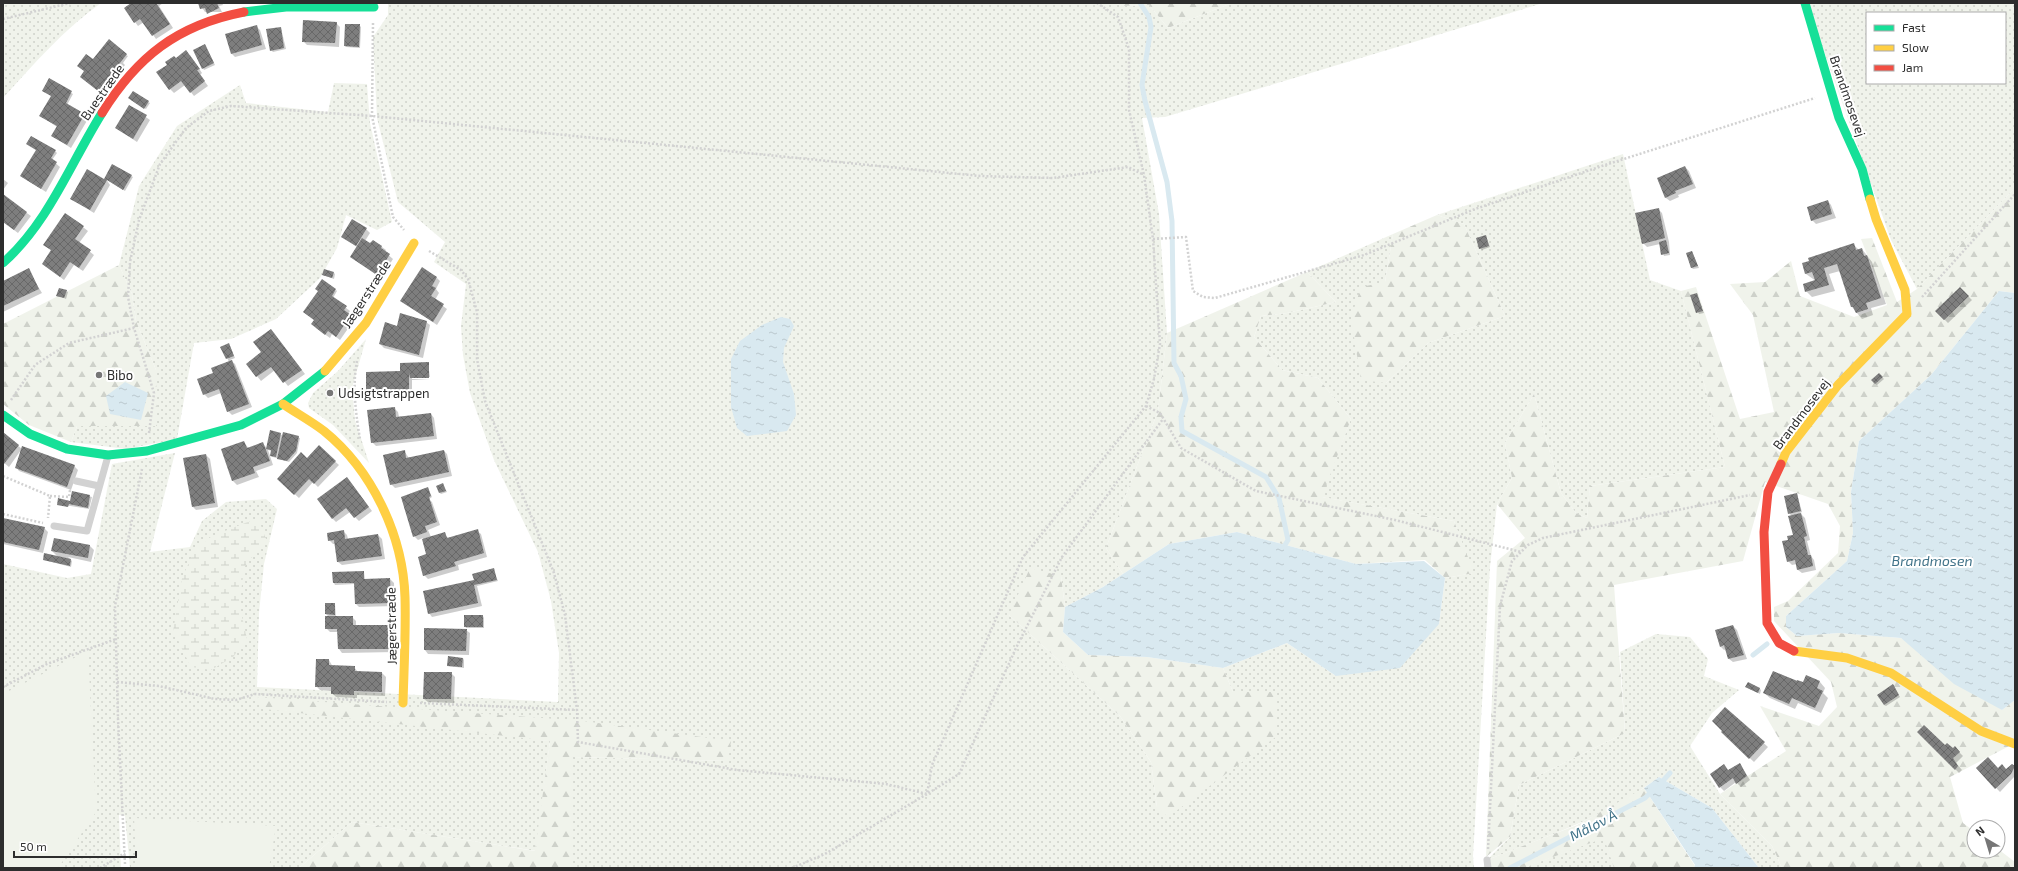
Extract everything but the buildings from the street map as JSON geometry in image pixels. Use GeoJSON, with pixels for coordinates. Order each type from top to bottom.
{"type":"FeatureCollection","features":[{"type":"Feature","properties":{"kind":"street","name":"Brandmosevej"},"geometry":{"type":"LineString","coordinates":[[1805,3],[1839,118],[1862,169],[1876,219],[1905,290],[1907,314],[1838,385],[1786,452],[1768,492],[1764,532],[1767,623],[1780,643],[1797,653],[1847,658],[1891,673],[1981,731],[2015,744]]}},
{"type":"Feature","properties":{"kind":"street","name":"Buestræde"},"geometry":{"type":"LineString","coordinates":[[3,263],[13,255],[35,230],[101,113],[116,91],[132,70],[166,42],[193,27],[210,20],[263,8],[305,4],[374,7]]}},
{"type":"Feature","properties":{"kind":"street","name":"Jægerstræde"},"geometry":{"type":"LineString","coordinates":[[5,410],[30,434],[67,449],[108,455],[147,451],[240,425],[283,404],[327,369],[366,323],[414,243]]}},
{"type":"Feature","properties":{"kind":"street","name":"Jægerstræde"},"geometry":{"type":"LineString","coordinates":[[283,404],[323,430],[345,450],[366,477],[387,517],[398,547],[405,596],[403,703]]}},
{"type":"Feature","properties":{"kind":"lane"},"geometry":{"type":"LineString","coordinates":[[54,526],[87,531],[108,455]]}},
{"type":"Feature","properties":{"kind":"lane"},"geometry":{"type":"LineString","coordinates":[[76,481],[99,486]]}},
{"type":"Feature","properties":{"kind":"lane"},"geometry":{"type":"LineString","coordinates":[[1487,860],[1488,868]]}},
{"type":"Feature","properties":{"kind":"path"},"geometry":{"type":"LineString","coordinates":[[3,19],[70,3]]}},
{"type":"Feature","properties":{"kind":"path"},"geometry":{"type":"LineString","coordinates":[[927,794],[932,765],[1023,557],[1146,406],[1154,379],[1160,344],[1153,239],[1144,174],[1129,110],[1129,49],[1118,17],[1097,3]]}},
{"type":"Feature","properties":{"kind":"path"},"geometry":{"type":"LineString","coordinates":[[374,7],[372,116],[393,217],[414,243],[461,270],[468,279],[477,312],[477,359],[485,401],[554,573],[565,615],[577,710],[578,742],[737,770],[886,784],[927,794]]}},
{"type":"Feature","properties":{"kind":"path"},"geometry":{"type":"LineString","coordinates":[[1153,239],[1186,237],[1193,291],[1203,297],[1215,298],[1364,255],[1474,209],[1831,92]]}},
{"type":"Feature","properties":{"kind":"path"},"geometry":{"type":"LineString","coordinates":[[125,864],[115,606],[139,481],[147,451],[154,393],[134,328],[128,297],[130,262],[139,220],[160,164],[186,128],[209,111],[231,106],[372,116],[980,176],[1053,178],[1128,167],[1144,174]]}},
{"type":"Feature","properties":{"kind":"path"},"geometry":{"type":"LineString","coordinates":[[1907,314],[2015,194]]}},
{"type":"Feature","properties":{"kind":"path"},"geometry":{"type":"LineString","coordinates":[[5,410],[35,365],[69,343],[134,328]]}},
{"type":"Feature","properties":{"kind":"path"},"geometry":{"type":"LineString","coordinates":[[358,358],[355,372],[357,420],[360,441]]}},
{"type":"Feature","properties":{"kind":"path"},"geometry":{"type":"LineString","coordinates":[[1146,406],[1160,413],[1181,448],[1256,492],[1395,520],[1521,552]]}},
{"type":"Feature","properties":{"kind":"path"},"geometry":{"type":"LineString","coordinates":[[792,868],[824,854],[959,774],[1016,648],[1062,557],[1163,419]]}},
{"type":"Feature","properties":{"kind":"path"},"geometry":{"type":"LineString","coordinates":[[3,476],[50,496],[47,524],[3,514]]}},
{"type":"Feature","properties":{"kind":"path"},"geometry":{"type":"LineString","coordinates":[[1487,860],[1500,606],[1512,561],[1528,545],[1543,538],[1768,492]]}},
{"type":"Feature","properties":{"kind":"path"},"geometry":{"type":"LineString","coordinates":[[3,687],[47,664],[116,639]]}},
{"type":"Feature","properties":{"kind":"path"},"geometry":{"type":"LineString","coordinates":[[117,682],[159,686],[215,699],[236,700],[255,694]]}},
{"type":"Feature","properties":{"kind":"path"},"geometry":{"type":"LineString","coordinates":[[100,868],[125,853]]}},
{"type":"Feature","properties":{"kind":"green space"},"geometry":{"type":"Polygon","coordinates":[[[3,3],[101,3],[74,24],[37,60],[3,98],[3,3]]]}},
{"type":"Feature","properties":{"kind":"green space"},"geometry":{"type":"Polygon","coordinates":[[[388,3],[1115,3],[1121,6],[1149,5],[1168,28],[1232,3],[1543,3],[1165,117],[1142,118],[1159,214],[1167,333],[1158,411],[1106,548],[1123,574],[1103,587],[1065,607],[1061,576],[1009,615],[1120,716],[1151,762],[1157,807],[1233,692],[1223,668],[1287,643],[1336,676],[1439,624],[1445,578],[1473,573],[1454,521],[1321,497],[1351,419],[1318,378],[1282,370],[1254,337],[1261,316],[1287,313],[1336,302],[1307,272],[1393,234],[1385,282],[1386,383],[1428,343],[1505,316],[1464,224],[1437,215],[1623,154],[1650,280],[1681,291],[1725,467],[1590,486],[1587,518],[1576,513],[1561,493],[1534,394],[1505,443],[1512,478],[1497,504],[1490,567],[1473,856],[1474,868],[573,868],[573,757],[728,761],[550,741],[536,851],[352,822],[299,868],[130,868],[125,816],[119,815],[121,868],[3,868],[3,564],[67,578],[91,574],[112,464],[175,453],[150,552],[190,547],[202,521],[226,502],[266,499],[277,509],[264,564],[259,613],[257,687],[558,702],[559,653],[551,601],[538,552],[494,460],[470,393],[463,355],[461,326],[466,284],[434,262],[445,242],[398,202],[377,118],[373,37],[388,15],[388,3]]]}},
{"type":"Feature","properties":{"kind":"green space"},"geometry":{"type":"Polygon","coordinates":[[[1115,3],[1232,3],[1168,28],[1149,5],[1121,6],[1115,3]]]}},
{"type":"Feature","properties":{"kind":"green space"},"geometry":{"type":"Polygon","coordinates":[[[1807,3],[2015,3],[2015,188],[1917,289],[1891,240],[1807,3]]]}},
{"type":"Feature","properties":{"kind":"green space"},"geometry":{"type":"Polygon","coordinates":[[[334,83],[367,84],[370,123],[392,222],[377,230],[346,215],[337,248],[320,278],[276,319],[231,339],[194,343],[177,439],[126,449],[71,442],[77,426],[156,370],[136,321],[132,294],[119,265],[139,186],[177,126],[240,85],[246,103],[328,112],[334,83]]]}},
{"type":"Feature","properties":{"kind":"green space"},"geometry":{"type":"Polygon","coordinates":[[[2015,188],[2015,293],[1999,291],[1931,375],[1859,441],[1851,492],[1853,533],[1847,561],[1786,616],[1786,627],[1797,636],[1839,633],[1901,638],[2002,710],[2015,700],[2015,743],[1950,777],[1963,823],[1966,825],[1966,859],[2006,859],[2006,855],[2015,862],[2015,868],[1782,868],[1772,846],[1720,794],[1786,751],[1760,706],[1819,726],[1837,707],[1831,682],[1774,621],[1774,607],[1788,601],[1838,553],[1840,526],[1828,504],[1765,482],[1743,561],[1614,585],[1625,733],[1519,785],[1510,837],[1486,857],[1497,561],[1525,538],[1497,504],[1512,478],[1505,443],[1534,394],[1561,493],[1576,513],[1587,518],[1590,486],[1725,467],[1681,291],[1696,287],[1740,419],[1774,412],[1753,315],[1730,284],[1765,282],[1791,261],[1800,296],[1854,317],[1887,305],[1861,239],[1872,238],[1897,302],[1917,289],[2015,188]]]}},
{"type":"Feature","properties":{"kind":"green space"},"geometry":{"type":"Polygon","coordinates":[[[1437,215],[1464,224],[1505,316],[1428,343],[1386,383],[1361,380],[1351,318],[1361,287],[1385,282],[1393,234],[1437,215]]]}},
{"type":"Feature","properties":{"kind":"green space"},"geometry":{"type":"Polygon","coordinates":[[[119,265],[132,294],[136,321],[156,370],[157,426],[77,426],[71,442],[29,425],[3,404],[3,324],[119,265]]]}},
{"type":"Feature","properties":{"kind":"green space"},"geometry":{"type":"Polygon","coordinates":[[[1307,272],[1336,302],[1287,313],[1261,316],[1254,337],[1282,370],[1318,378],[1351,419],[1322,497],[1454,521],[1474,573],[1445,578],[1425,560],[1356,564],[1237,532],[1169,544],[1123,574],[1106,548],[1158,411],[1167,333],[1307,272]]]}},
{"type":"Feature","properties":{"kind":"green space"},"geometry":{"type":"Polygon","coordinates":[[[366,339],[352,388],[355,420],[369,463],[333,425],[309,408],[308,403],[313,393],[338,371],[366,339]]]}},
{"type":"Feature","properties":{"kind":"green space"},"geometry":{"type":"Polygon","coordinates":[[[258,518],[266,539],[245,566],[239,603],[247,639],[233,657],[211,670],[191,667],[173,631],[182,578],[195,549],[212,536],[258,518]]]}},
{"type":"Feature","properties":{"kind":"green space"},"geometry":{"type":"Polygon","coordinates":[[[1030,568],[1061,576],[1065,607],[1063,632],[1088,655],[1147,657],[1223,668],[1233,692],[1277,692],[1277,736],[1168,817],[1157,807],[1151,762],[1120,716],[1009,615],[1030,568]]]}},
{"type":"Feature","properties":{"kind":"green space"},"geometry":{"type":"Polygon","coordinates":[[[1656,634],[1690,637],[1708,659],[1704,676],[1739,690],[1712,713],[1690,746],[1720,794],[1772,846],[1782,868],[1759,868],[1712,808],[1659,777],[1639,791],[1598,814],[1554,834],[1487,860],[1510,837],[1519,785],[1625,733],[1620,652],[1656,634]]]}},
{"type":"Feature","properties":{"kind":"green space"},"geometry":{"type":"Polygon","coordinates":[[[88,651],[96,812],[58,868],[3,868],[3,694],[88,651]]]}},
{"type":"Feature","properties":{"kind":"green space"},"geometry":{"type":"Polygon","coordinates":[[[256,697],[583,721],[731,741],[728,761],[573,757],[573,868],[299,868],[352,822],[535,851],[550,741],[264,709],[256,697]]]}},
{"type":"Feature","properties":{"kind":"green space"},"geometry":{"type":"Polygon","coordinates":[[[1644,788],[1695,866],[1694,868],[1614,868],[1604,838],[1523,868],[1483,868],[1487,860],[1577,825],[1644,788]]]}},
{"type":"Feature","properties":{"kind":"green space"},"geometry":{"type":"Polygon","coordinates":[[[134,818],[276,826],[269,868],[137,868],[134,818]]]}},
{"type":"Feature","properties":{"kind":"green space"},"geometry":{"type":"Polygon","coordinates":[[[1605,837],[1614,868],[1523,868],[1605,837]]]}},
{"type":"Feature","properties":{"kind":"water","name":"Brandmosen"},"geometry":{"type":"Polygon","coordinates":[[[1999,291],[2015,293],[2015,700],[2002,710],[1954,684],[1901,638],[1839,633],[1797,636],[1786,627],[1786,616],[1847,561],[1853,533],[1851,492],[1859,441],[1931,375],[1999,291]]]}},
{"type":"Feature","properties":{"kind":"water"},"geometry":{"type":"Polygon","coordinates":[[[781,317],[790,319],[794,326],[784,348],[783,362],[794,394],[796,415],[787,431],[747,436],[737,428],[731,407],[731,359],[740,341],[762,325],[781,317]]]}},
{"type":"Feature","properties":{"kind":"water"},"geometry":{"type":"Polygon","coordinates":[[[125,382],[148,393],[141,420],[110,414],[106,396],[125,382]]]}},
{"type":"Feature","properties":{"kind":"water"},"geometry":{"type":"Polygon","coordinates":[[[1237,532],[1356,564],[1424,561],[1445,578],[1439,624],[1400,668],[1336,676],[1287,643],[1223,668],[1147,657],[1088,655],[1063,632],[1065,607],[1103,587],[1169,544],[1237,532]]]}},
{"type":"Feature","properties":{"kind":"water"},"geometry":{"type":"Polygon","coordinates":[[[1659,777],[1712,808],[1759,868],[1694,868],[1695,865],[1644,788],[1659,777]]]}},
{"type":"Feature","properties":{"kind":"waterway"},"geometry":{"type":"LineString","coordinates":[[1140,3],[1149,17],[1151,27],[1142,85],[1167,182],[1172,221],[1174,363],[1181,376],[1186,399],[1181,417],[1182,431],[1266,477],[1279,498],[1288,540],[1285,545]]}},
{"type":"Feature","properties":{"kind":"waterway","name":"Måløv Å"},"geometry":{"type":"LineString","coordinates":[[1753,655],[1767,644]]}},
{"type":"Feature","properties":{"kind":"waterway","name":"Måløv Å"},"geometry":{"type":"LineString","coordinates":[[1660,784],[1670,773]]}},
{"type":"Feature","properties":{"kind":"waterway","name":"Måløv Å"},"geometry":{"type":"LineString","coordinates":[[1510,868],[1645,798],[1653,790]]}},
{"type":"Feature","properties":{"kind":"traffic: fast"},"geometry":{"type":"LineString","coordinates":[[1805,3],[1839,118],[1862,169],[1870,199]]}},
{"type":"Feature","properties":{"kind":"traffic: fast"},"geometry":{"type":"LineString","coordinates":[[244,12],[286,7],[374,7]]}},
{"type":"Feature","properties":{"kind":"traffic: fast"},"geometry":{"type":"LineString","coordinates":[[3,263],[19,247],[46,211],[102,113]]}},
{"type":"Feature","properties":{"kind":"traffic: fast"},"geometry":{"type":"LineString","coordinates":[[3,415],[30,434],[67,449],[108,455],[147,451],[241,425],[283,404],[325,371]]}},
{"type":"Feature","properties":{"kind":"traffic: slow"},"geometry":{"type":"LineString","coordinates":[[1781,464],[1786,452],[1838,385],[1907,314],[1905,290],[1876,219],[1870,199]]}},
{"type":"Feature","properties":{"kind":"traffic: slow"},"geometry":{"type":"LineString","coordinates":[[325,371],[366,323],[414,243]]}},
{"type":"Feature","properties":{"kind":"traffic: slow"},"geometry":{"type":"LineString","coordinates":[[283,404],[319,427],[341,447],[357,465],[382,505],[398,550],[403,574],[405,597],[403,703]]}},
{"type":"Feature","properties":{"kind":"traffic: slow"},"geometry":{"type":"LineString","coordinates":[[1794,651],[1847,658],[1891,673],[1981,731],[2015,744]]}},
{"type":"Feature","properties":{"kind":"traffic: jam"},"geometry":{"type":"LineString","coordinates":[[102,113],[115,93],[130,75],[161,46],[198,25],[244,12]]}},
{"type":"Feature","properties":{"kind":"traffic: jam"},"geometry":{"type":"LineString","coordinates":[[1781,464],[1768,492],[1764,532],[1767,623],[1779,643],[1794,651]]}},
{"type":"Feature","properties":{"kind":"place","name":"Bibo"},"geometry":{"type":"Point","coordinates":[99,375]}},
{"type":"Feature","properties":{"kind":"place","name":"Udsigtstrappen"},"geometry":{"type":"Point","coordinates":[330,393]}}]}
